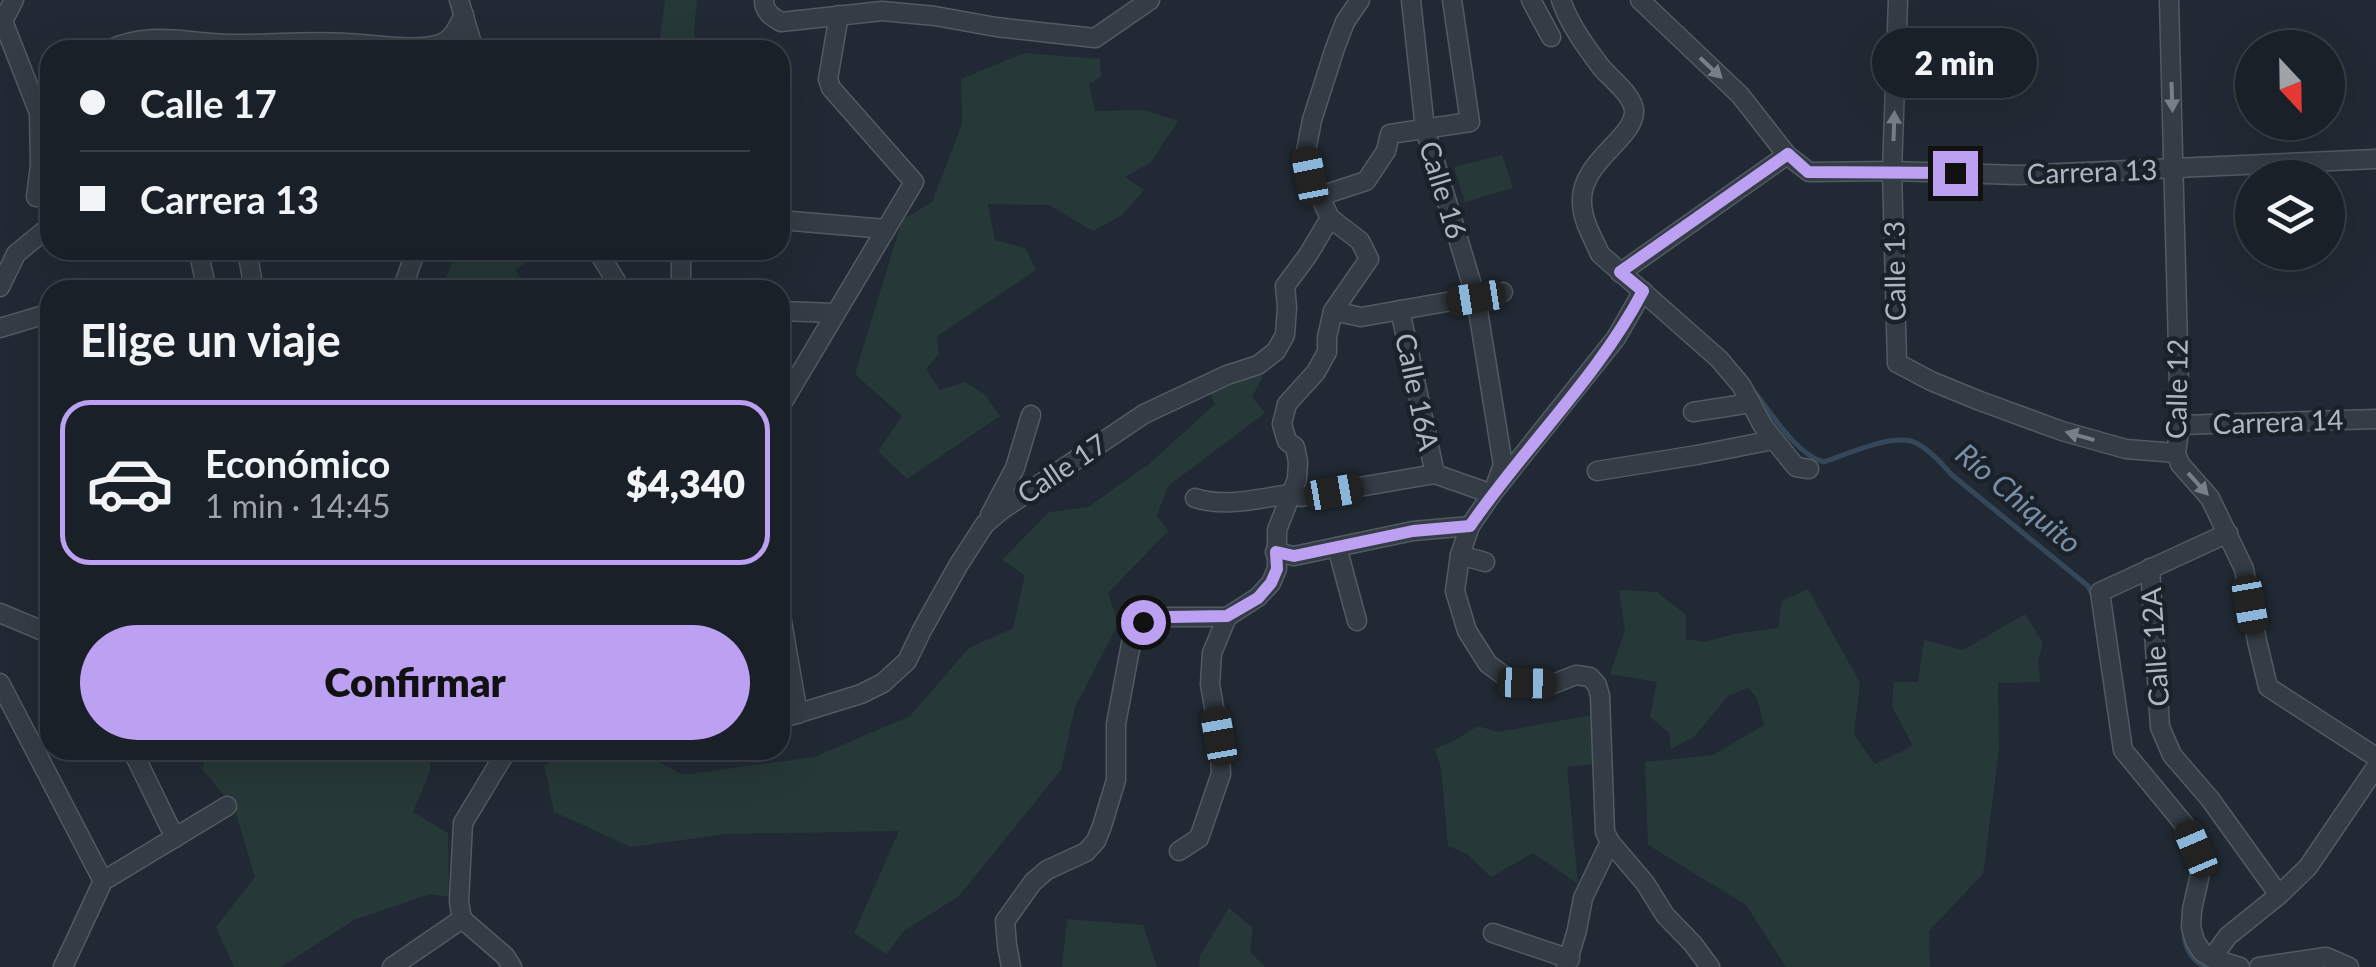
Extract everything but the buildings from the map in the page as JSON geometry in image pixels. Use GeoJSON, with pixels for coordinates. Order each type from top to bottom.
{"type":"FeatureCollection","features":[{"type":"Feature","properties":{"kind":"street"},"geometry":{"type":"LineString","coordinates":[[14,0],[2,22],[39,112],[36,197]]}},
{"type":"Feature","properties":{"kind":"street"},"geometry":{"type":"LineString","coordinates":[[764,0],[770,16],[781,22],[882,11],[1095,38],[1150,0]]}},
{"type":"Feature","properties":{"kind":"street"},"geometry":{"type":"LineString","coordinates":[[1011,967],[1005,921],[1033,882],[1047,870],[1086,852],[1102,826],[1116,780],[1116,724],[1133,634],[1143,622],[1170,617],[1227,616],[1258,598],[1277,569],[1277,530],[1297,479],[1294,447],[1282,424],[1287,404],[1316,372],[1326,352],[1333,311],[1369,259],[1360,242],[1330,218],[1310,176],[1306,151],[1308,132],[1345,22],[1360,0]]}},
{"type":"Feature","properties":{"kind":"street","name":"Calle 16"},"geometry":{"type":"LineString","coordinates":[[1411,0],[1424,129],[1476,298],[1503,465],[1492,494]]}},
{"type":"Feature","properties":{"kind":"street"},"geometry":{"type":"LineString","coordinates":[[1320,196],[1366,181],[1386,151],[1390,134],[1470,122],[1452,0]]}},
{"type":"Feature","properties":{"kind":"street"},"geometry":{"type":"LineString","coordinates":[[1532,0],[1551,37]]}},
{"type":"Feature","properties":{"kind":"street"},"geometry":{"type":"LineString","coordinates":[[1561,0],[1590,51],[1631,101],[1634,113],[1630,127],[1591,168],[1581,200],[1588,230],[1600,254],[1719,359],[1796,468],[1810,469]]}},
{"type":"Feature","properties":{"kind":"street"},"geometry":{"type":"LineString","coordinates":[[1620,272],[1788,154],[1740,95],[1640,0]]}},
{"type":"Feature","properties":{"kind":"street","name":"Calle 13"},"geometry":{"type":"LineString","coordinates":[[1898,0],[1892,171],[1897,363],[1964,394],[2062,430],[2126,448],[2176,453]]}},
{"type":"Feature","properties":{"kind":"street","name":"Calle 12"},"geometry":{"type":"LineString","coordinates":[[2169,0],[2180,425],[2176,453],[2180,464],[2210,498],[2244,568],[2268,687],[2376,757]]}},
{"type":"Feature","properties":{"kind":"street"},"geometry":{"type":"LineString","coordinates":[[447,40],[452,38],[461,8]]}},
{"type":"Feature","properties":{"kind":"street"},"geometry":{"type":"LineString","coordinates":[[461,8],[472,40]]}},
{"type":"Feature","properties":{"kind":"street"},"geometry":{"type":"LineString","coordinates":[[790,390],[914,182],[831,88],[828,79],[839,15]]}},
{"type":"Feature","properties":{"kind":"street"},"geometry":{"type":"LineString","coordinates":[[140,40],[187,40]]}},
{"type":"Feature","properties":{"kind":"street","name":"Carrera 13"},"geometry":{"type":"LineString","coordinates":[[1788,154],[1808,172],[2018,175],[2376,159]]}},
{"type":"Feature","properties":{"kind":"street","name":"Calle 17"},"geometry":{"type":"LineString","coordinates":[[790,716],[883,683],[908,661],[941,594],[985,524],[1003,509],[1144,414],[1227,375],[1258,365],[1276,350],[1284,335],[1285,286],[1330,218]]}},
{"type":"Feature","properties":{"kind":"street"},"geometry":{"type":"LineString","coordinates":[[790,221],[886,228]]}},
{"type":"Feature","properties":{"kind":"street"},"geometry":{"type":"LineString","coordinates":[[0,287],[8,251],[40,232]]}},
{"type":"Feature","properties":{"kind":"street"},"geometry":{"type":"LineString","coordinates":[[1643,291],[1616,338],[1470,526],[1460,555],[1455,591],[1467,631],[1488,664],[1510,680],[1553,684],[1576,675],[1590,678],[1597,685],[1605,832],[1665,916],[1710,967]]}},
{"type":"Feature","properties":{"kind":"street"},"geometry":{"type":"LineString","coordinates":[[1333,311],[1361,317],[1503,292]]}},
{"type":"Feature","properties":{"kind":"street","name":"Calle 16A"},"geometry":{"type":"LineString","coordinates":[[1400,310],[1435,474]]}},
{"type":"Feature","properties":{"kind":"street"},"geometry":{"type":"LineString","coordinates":[[790,312],[836,314]]}},
{"type":"Feature","properties":{"kind":"street"},"geometry":{"type":"LineString","coordinates":[[0,328],[40,316]]}},
{"type":"Feature","properties":{"kind":"street"},"geometry":{"type":"LineString","coordinates":[[1693,412],[1751,403]]}},
{"type":"Feature","properties":{"kind":"street"},"geometry":{"type":"LineString","coordinates":[[985,524],[1015,468],[1032,416]]}},
{"type":"Feature","properties":{"kind":"street","name":"Carrera 14"},"geometry":{"type":"LineString","coordinates":[[2180,425],[2376,419]]}},
{"type":"Feature","properties":{"kind":"street"},"geometry":{"type":"LineString","coordinates":[[1596,471],[1774,440]]}},
{"type":"Feature","properties":{"kind":"street"},"geometry":{"type":"LineString","coordinates":[[1195,498],[1223,503],[1291,494],[1301,497],[1435,474],[1492,494]]}},
{"type":"Feature","properties":{"kind":"street"},"geometry":{"type":"LineString","coordinates":[[1276,552],[1294,556],[1413,531],[1470,526]]}},
{"type":"Feature","properties":{"kind":"street"},"geometry":{"type":"LineString","coordinates":[[2228,533],[2100,592],[2123,750],[2188,829],[2200,861],[2192,910],[2195,941],[2212,958],[2240,967]]}},
{"type":"Feature","properties":{"kind":"street"},"geometry":{"type":"LineString","coordinates":[[1337,547],[1356,621]]}},
{"type":"Feature","properties":{"kind":"street"},"geometry":{"type":"LineString","coordinates":[[1460,555],[1485,562]]}},
{"type":"Feature","properties":{"kind":"street","name":"Calle 12A"},"geometry":{"type":"LineString","coordinates":[[2150,568],[2160,726],[2172,755],[2210,799],[2280,896]]}},
{"type":"Feature","properties":{"kind":"street"},"geometry":{"type":"LineString","coordinates":[[0,613],[40,630]]}},
{"type":"Feature","properties":{"kind":"street"},"geometry":{"type":"LineString","coordinates":[[1179,852],[1199,838],[1221,774],[1210,684],[1212,653],[1227,616]]}},
{"type":"Feature","properties":{"kind":"street"},"geometry":{"type":"LineString","coordinates":[[0,683],[40,760]]}},
{"type":"Feature","properties":{"kind":"street"},"geometry":{"type":"LineString","coordinates":[[40,760],[103,881]]}},
{"type":"Feature","properties":{"kind":"street"},"geometry":{"type":"LineString","coordinates":[[137,760],[175,838]]}},
{"type":"Feature","properties":{"kind":"street"},"geometry":{"type":"LineString","coordinates":[[502,760],[463,824],[459,902],[462,919],[505,956],[512,967]]}},
{"type":"Feature","properties":{"kind":"street"},"geometry":{"type":"LineString","coordinates":[[2212,958],[2228,936],[2280,896],[2308,866],[2376,766]]}},
{"type":"Feature","properties":{"kind":"street"},"geometry":{"type":"LineString","coordinates":[[63,967],[103,881],[227,806]]}},
{"type":"Feature","properties":{"kind":"street"},"geometry":{"type":"LineString","coordinates":[[1493,934],[1568,963],[1582,898],[1610,842]]}},
{"type":"Feature","properties":{"kind":"street"},"geometry":{"type":"LineString","coordinates":[[392,967],[462,919]]}},
{"type":"Feature","properties":{"kind":"street"},"geometry":{"type":"LineString","coordinates":[[2259,967],[2326,957],[2349,967]]}},
{"type":"Feature","properties":{"kind":"shaded area"},"geometry":{"type":"Polygon","coordinates":[[[665,0],[697,0],[696,40],[660,39],[665,0]]]}},
{"type":"Feature","properties":{"kind":"shaded area"},"geometry":{"type":"Polygon","coordinates":[[[1024,53],[1100,59],[1101,77],[1089,84],[1095,111],[1144,110],[1178,121],[1151,162],[1125,177],[1144,190],[1122,215],[1093,231],[1049,205],[988,204],[995,240],[1025,248],[1036,270],[937,336],[939,354],[926,369],[940,390],[965,382],[984,394],[1000,416],[907,479],[878,451],[902,416],[855,374],[902,220],[932,202],[962,124],[961,79],[1024,53]]]}},
{"type":"Feature","properties":{"kind":"shaded area"},"geometry":{"type":"Polygon","coordinates":[[[1502,155],[1513,188],[1465,202],[1454,167],[1502,155]]]}},
{"type":"Feature","properties":{"kind":"shaded area"},"geometry":{"type":"Polygon","coordinates":[[[454,260],[531,260],[515,270],[522,280],[445,280],[454,260]]]}},
{"type":"Feature","properties":{"kind":"shaded area"},"geometry":{"type":"Polygon","coordinates":[[[1260,370],[1262,378],[1252,397],[1265,413],[1168,486],[1157,515],[1168,531],[1108,593],[1118,624],[1075,707],[1061,770],[959,896],[904,931],[886,954],[854,933],[899,831],[726,834],[631,847],[554,812],[544,765],[555,760],[655,760],[683,775],[814,757],[910,716],[969,648],[1013,628],[1025,575],[1002,560],[1049,512],[1088,507],[1149,464],[1215,404],[1208,389],[1260,370]]]}},
{"type":"Feature","properties":{"kind":"shaded area"},"geometry":{"type":"Polygon","coordinates":[[[1808,589],[1860,683],[1854,735],[1875,764],[1913,746],[1892,706],[1894,682],[1918,682],[1924,640],[1963,650],[2025,614],[2043,643],[2038,661],[2040,682],[1998,683],[1999,751],[1983,874],[1929,931],[1930,967],[1786,967],[1746,905],[1648,845],[1645,762],[1713,755],[1764,725],[1757,698],[1748,688],[1728,696],[1695,736],[1671,749],[1669,733],[1650,717],[1657,682],[1610,674],[1625,631],[1619,590],[1657,592],[1686,615],[1686,639],[1705,642],[1778,628],[1782,601],[1808,589]]]}},
{"type":"Feature","properties":{"kind":"shaded area"},"geometry":{"type":"Polygon","coordinates":[[[1592,715],[1596,764],[1567,767],[1578,884],[1533,853],[1491,877],[1467,854],[1448,846],[1441,768],[1435,749],[1478,726],[1498,732],[1592,715]]]}},
{"type":"Feature","properties":{"kind":"shaded area"},"geometry":{"type":"Polygon","coordinates":[[[204,760],[430,760],[430,771],[413,812],[448,833],[449,897],[430,894],[354,920],[281,967],[234,967],[216,927],[255,877],[234,807],[203,770],[204,760]]]}},
{"type":"Feature","properties":{"kind":"shaded area"},"geometry":{"type":"Polygon","coordinates":[[[1229,908],[1253,928],[1250,952],[1265,967],[1199,967],[1200,956],[1229,908]]]}},
{"type":"Feature","properties":{"kind":"shaded area"},"geometry":{"type":"Polygon","coordinates":[[[1067,919],[1143,925],[1157,967],[1062,967],[1067,919]]]}},
{"type":"Feature","properties":{"kind":"waterway","name":"Río Chiquito"},"geometry":{"type":"LineString","coordinates":[[1753,390],[1794,442],[1824,462],[1896,440],[1921,446],[2088,586],[2093,595]]}},
{"type":"Feature","properties":{"kind":"waterway","name":"Río Chiquito"},"geometry":{"type":"LineString","coordinates":[[2184,933],[2190,953],[2204,967]]}},
{"type":"Feature","properties":{"kind":"route"},"geometry":{"type":"LineString","coordinates":[[1143,622],[1170,617],[1227,616],[1258,598],[1271,583],[1277,569],[1276,552],[1294,556],[1413,531],[1470,526],[1616,338],[1634,309],[1643,291],[1620,272],[1788,154],[1808,172],[1955,173]]}}]}
